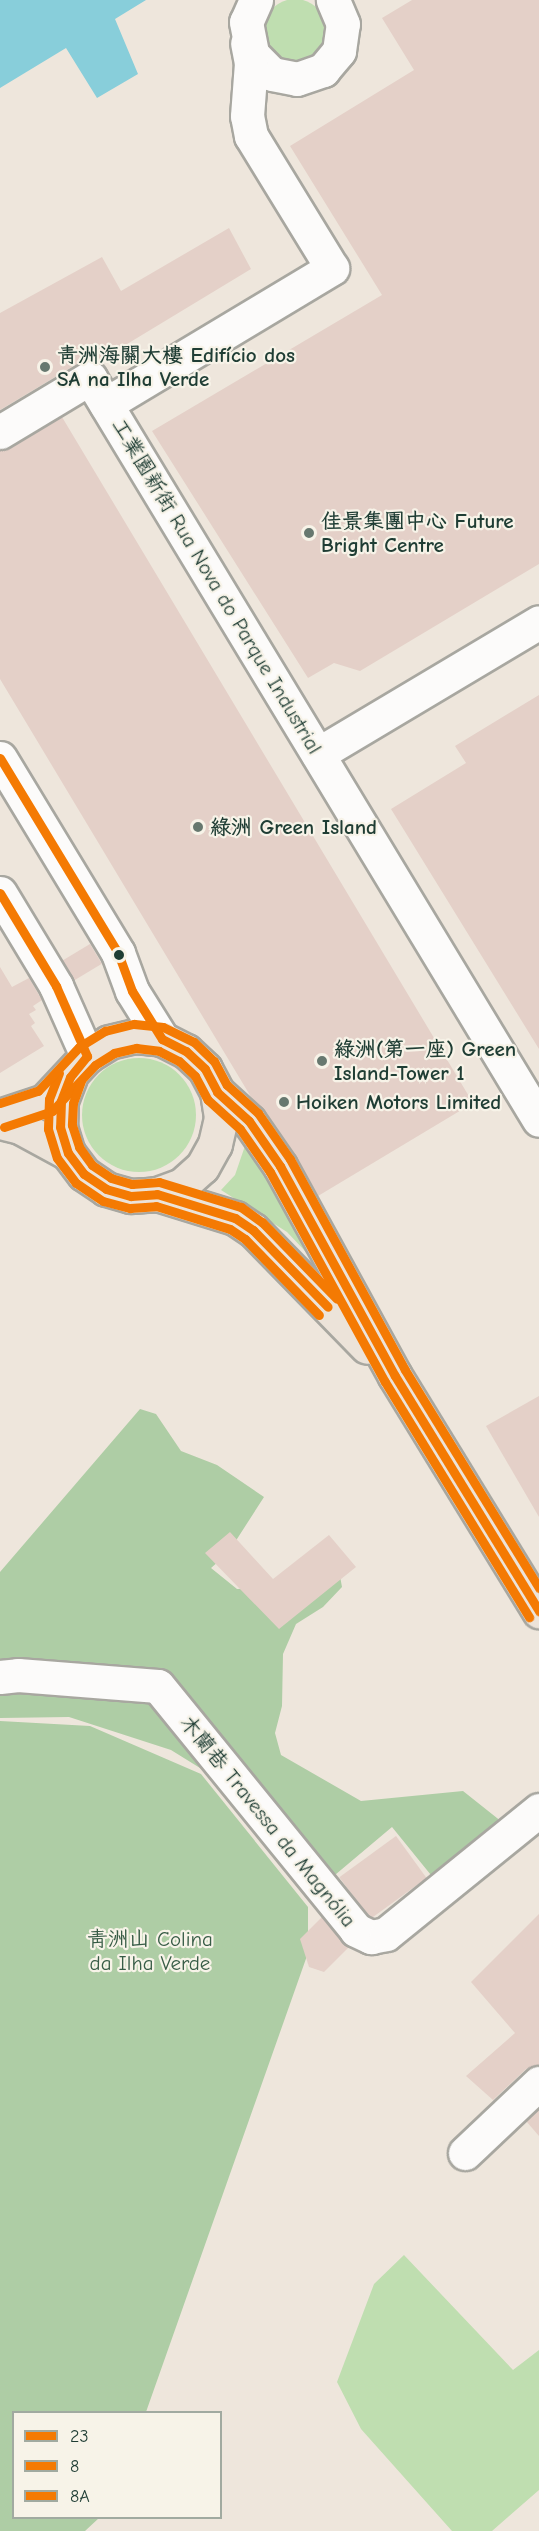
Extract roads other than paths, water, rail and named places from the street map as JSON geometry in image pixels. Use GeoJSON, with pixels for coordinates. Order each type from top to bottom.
{"type":"FeatureCollection","features":[{"type":"Feature","properties":{"kind":"main road"},"geometry":{"type":"LineString","coordinates":[[0,1116],[45,1101],[78,1066],[110,1042],[135,1036],[162,1039],[186,1051],[205,1069],[217,1092],[249,1121],[280,1166],[395,1376],[539,1611]]}},
{"type":"Feature","properties":{"kind":"main road"},"geometry":{"type":"LineString","coordinates":[[78,1066],[61,1101],[60,1127],[68,1153],[84,1174],[106,1189],[131,1196],[158,1194],[182,1185],[202,1167],[211,1152],[220,1118],[217,1092]]}},
{"type":"Feature","properties":{"kind":"main road"},"geometry":{"type":"LineString","coordinates":[[0,1122],[20,1127],[68,1153]]}},
{"type":"Feature","properties":{"kind":"main road"},"geometry":{"type":"LineString","coordinates":[[158,1194],[216,1210],[253,1230],[395,1376]]}},
{"type":"Feature","properties":{"kind":"street","name":"工業園新街 Rua Nova do Parque Industrial"},"geometry":{"type":"LineString","coordinates":[[256,0],[246,22],[252,73],[248,124],[257,146],[332,268],[106,404],[539,1120]]}},
{"type":"Feature","properties":{"kind":"street"},"geometry":{"type":"LineString","coordinates":[[257,146],[258,127],[270,107],[313,76],[337,55],[340,8]]}},
{"type":"Feature","properties":{"kind":"street"},"geometry":{"type":"LineString","coordinates":[[247,43],[256,61],[272,74],[297,79],[313,76]]}},
{"type":"Feature","properties":{"kind":"street"},"geometry":{"type":"LineString","coordinates":[[0,432],[90,378],[106,404]]}},
{"type":"Feature","properties":{"kind":"street"},"geometry":{"type":"LineString","coordinates":[[318,754],[539,622]]}},
{"type":"Feature","properties":{"kind":"street"},"geometry":{"type":"LineString","coordinates":[[0,758],[118,953],[132,991],[162,1039]]}},
{"type":"Feature","properties":{"kind":"street"},"geometry":{"type":"LineString","coordinates":[[0,893],[56,986],[78,1066]]}},
{"type":"Feature","properties":{"kind":"street","name":"木蘭巷 Travessa da Magnólia"},"geometry":{"type":"LineString","coordinates":[[0,1677],[18,1675],[158,1686],[356,1930],[370,1937],[386,1934],[539,1810]]}},
{"type":"Feature","properties":{"kind":"street"},"geometry":{"type":"LineString","coordinates":[[465,2153],[539,2083]]}},
{"type":"Feature","properties":{"kind":"water"},"geometry":{"type":"Polygon","coordinates":[[[0,0],[146,0],[115,19],[138,74],[97,98],[66,48],[0,88],[0,0]]]}},
{"type":"Feature","properties":{"kind":"place","name":"青洲海關大樓 Edifício dos SA na Ilha Verde"},"geometry":{"type":"Point","coordinates":[45,367]}},
{"type":"Feature","properties":{"kind":"place","name":"佳景集團中心 Future Bright Centre"},"geometry":{"type":"Point","coordinates":[309,533]}},
{"type":"Feature","properties":{"kind":"place","name":"綠洲 Green Island"},"geometry":{"type":"Point","coordinates":[198,827]}},
{"type":"Feature","properties":{"kind":"place","name":"綠洲(第一座) Green Island-Tower 1"},"geometry":{"type":"Point","coordinates":[322,1061]}},
{"type":"Feature","properties":{"kind":"place","name":"Hoiken Motors Limited"},"geometry":{"type":"Point","coordinates":[284,1102]}},
{"type":"Feature","properties":{"kind":"park label","name":"青洲山 Colina da Ilha Verde"},"geometry":{"type":"Point","coordinates":[150,1951]}}]}
